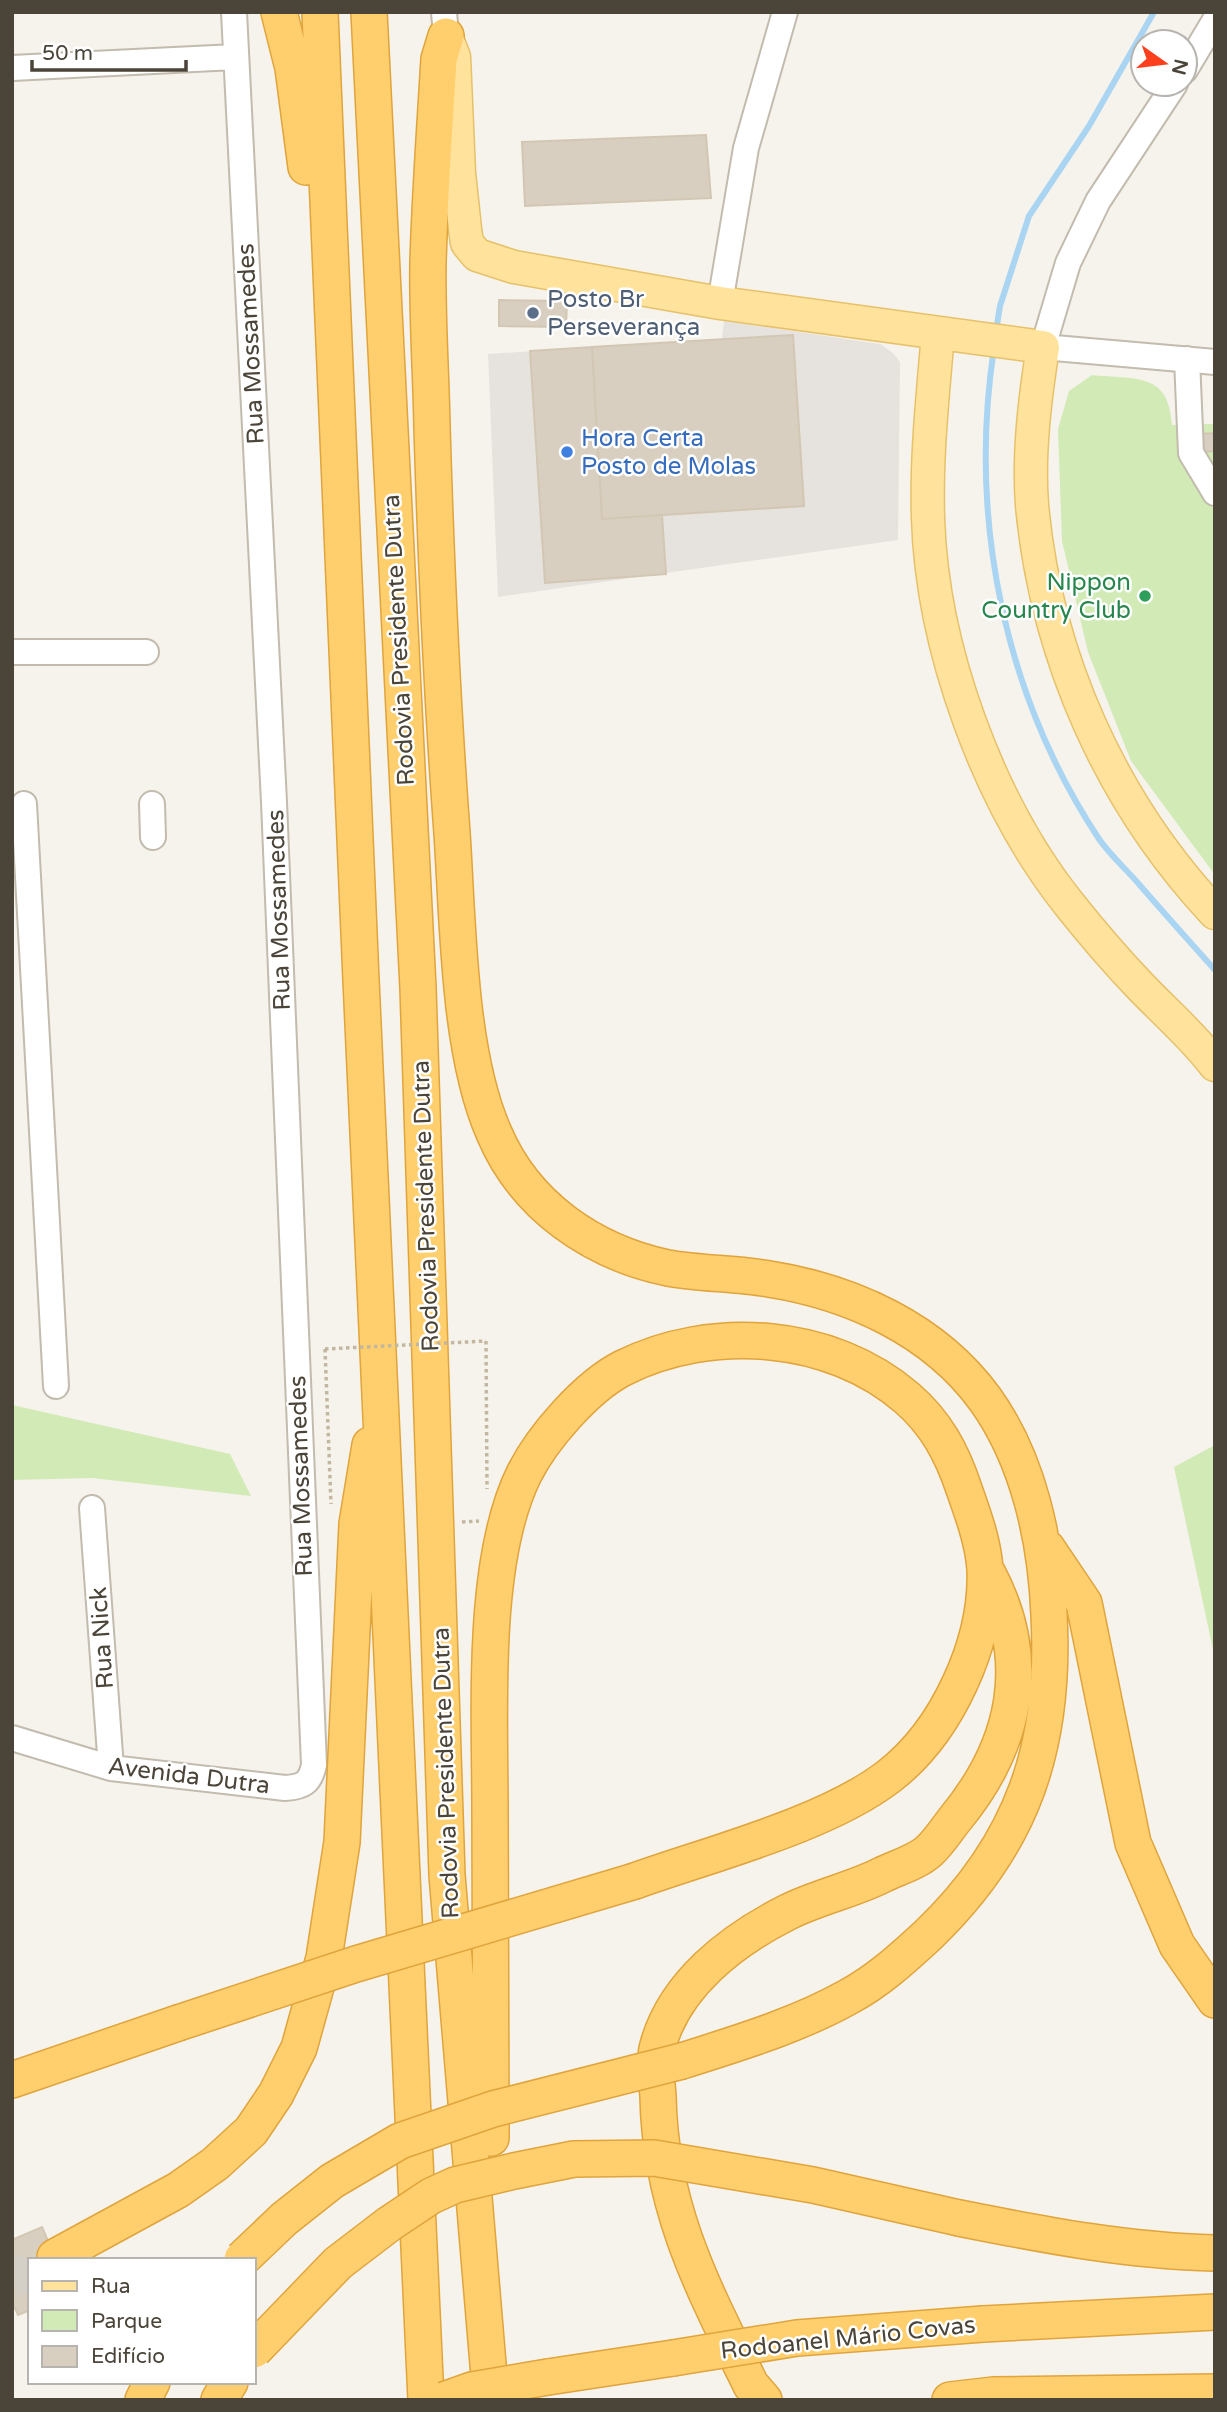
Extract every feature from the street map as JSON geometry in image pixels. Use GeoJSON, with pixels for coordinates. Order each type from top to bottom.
{"type":"FeatureCollection","features":[{"type":"Feature","properties":{"kind":"highway"},"geometry":{"type":"LineString","coordinates":[[279,12],[293,68],[310,200],[310,284],[333,341]]}},
{"type":"Feature","properties":{"kind":"highway","name":"Rodovia Presidente Dutra"},"geometry":{"type":"LineString","coordinates":[[320,12],[426,2400]]}},
{"type":"Feature","properties":{"kind":"highway","name":"Rodovia Presidente Dutra"},"geometry":{"type":"LineString","coordinates":[[369,12],[418,989],[447,1875],[491,2400]]}},
{"type":"Feature","properties":{"kind":"highway"},"geometry":{"type":"LineString","coordinates":[[243,2258],[284,2219],[332,2181],[400,2141],[493,2109],[682,2062],[800,2020],[852,1995],[899,1963],[956,1908],[987,1869],[1016,1818],[1037,1762],[1048,1704],[1051,1651],[1049,1603],[1039,1535],[1016,1453],[984,1398],[946,1356],[910,1329],[861,1304],[816,1289],[769,1279],[669,1268],[597,1245],[553,1215],[520,1176],[494,1134],[471,1059],[458,931],[438,626],[428,266],[439,59],[445,24]]}},
{"type":"Feature","properties":{"kind":"highway"},"geometry":{"type":"LineString","coordinates":[[12,2080],[356,1964],[635,1881],[810,1819],[863,1794],[892,1774],[948,1707],[967,1668],[982,1621],[985,1567],[977,1526],[948,1446],[928,1421],[885,1381],[848,1361],[800,1346],[758,1340],[706,1343],[658,1354],[619,1370],[585,1397],[542,1446],[523,1475],[501,1541],[494,1605],[490,1734],[491,2201],[487,2353]]}},
{"type":"Feature","properties":{"kind":"highway"},"geometry":{"type":"LineString","coordinates":[[55,2257],[178,2190],[215,2164],[251,2131],[276,2094],[299,2048],[324,1958],[342,1842],[357,1524],[381,1376]]}},
{"type":"Feature","properties":{"kind":"highway"},"geometry":{"type":"LineString","coordinates":[[1039,1535],[1084,1604],[1133,1843],[1177,1945],[1215,2000]]}},
{"type":"Feature","properties":{"kind":"highway"},"geometry":{"type":"LineString","coordinates":[[764,2400],[751,2385],[694,2269],[672,2205],[659,2133],[657,2051],[669,2016],[701,1972],[743,1938],[789,1911],[859,1887],[928,1852],[975,1795],[1004,1738],[1015,1690],[1005,1605],[985,1567]]}},
{"type":"Feature","properties":{"kind":"highway"},"geometry":{"type":"LineString","coordinates":[[256,2348],[338,2263],[410,2210],[456,2185],[526,2168],[574,2160],[654,2158],[813,2185],[1045,2236],[1163,2252],[1215,2253]]}},
{"type":"Feature","properties":{"kind":"highway","name":"Rodoanel Mário Covas"},"geometry":{"type":"LineString","coordinates":[[444,2400],[485,2388],[797,2338],[983,2324],[1215,2312]]}},
{"type":"Feature","properties":{"kind":"highway"},"geometry":{"type":"LineString","coordinates":[[143,2400],[151,2384]]}},
{"type":"Feature","properties":{"kind":"highway"},"geometry":{"type":"LineString","coordinates":[[219,2400],[229,2384]]}},
{"type":"Feature","properties":{"kind":"highway"},"geometry":{"type":"LineString","coordinates":[[950,2400],[993,2395],[1215,2392]]}},
{"type":"Feature","properties":{"kind":"main road"},"geometry":{"type":"LineString","coordinates":[[445,24],[454,57],[458,160],[465,229],[467,243],[477,255],[514,267],[720,303],[1028,345],[1034,412],[1032,504],[1046,592],[1066,666],[1106,763],[1164,854],[1215,913]]}},
{"type":"Feature","properties":{"kind":"main road"},"geometry":{"type":"LineString","coordinates":[[951,335],[930,439],[928,505],[934,589],[948,654],[983,758],[1026,844],[1069,904],[1139,986],[1215,1065]]}},
{"type":"Feature","properties":{"kind":"street","name":"Rua Mossamedes"},"geometry":{"type":"LineString","coordinates":[[234,12],[263,544],[314,1765],[311,1778],[301,1787],[285,1788]]}},
{"type":"Feature","properties":{"kind":"street"},"geometry":{"type":"LineString","coordinates":[[720,303],[746,148],[785,12]]}},
{"type":"Feature","properties":{"kind":"street"},"geometry":{"type":"LineString","coordinates":[[1208,48],[1215,20]]}},
{"type":"Feature","properties":{"kind":"street"},"geometry":{"type":"LineString","coordinates":[[12,68],[235,57]]}},
{"type":"Feature","properties":{"kind":"street"},"geometry":{"type":"LineString","coordinates":[[1166,98],[1098,201],[1028,345],[1215,362]]}},
{"type":"Feature","properties":{"kind":"street"},"geometry":{"type":"LineString","coordinates":[[1187,359],[1191,453],[1215,493]]}},
{"type":"Feature","properties":{"kind":"street"},"geometry":{"type":"LineString","coordinates":[[12,652],[146,652]]}},
{"type":"Feature","properties":{"kind":"street"},"geometry":{"type":"LineString","coordinates":[[24,804],[56,1386]]}},
{"type":"Feature","properties":{"kind":"street"},"geometry":{"type":"LineString","coordinates":[[152,804],[153,837]]}},
{"type":"Feature","properties":{"kind":"street","name":"Rua Nick"},"geometry":{"type":"LineString","coordinates":[[92,1507],[111,1768]]}},
{"type":"Feature","properties":{"kind":"street","name":"Avenida Dutra"},"geometry":{"type":"LineString","coordinates":[[12,1738],[111,1768],[285,1788]]}},
{"type":"Feature","properties":{"kind":"path"},"geometry":{"type":"LineString","coordinates":[[331,1512],[325,1349],[486,1341],[487,1493]]}},
{"type":"Feature","properties":{"kind":"shaded area"},"geometry":{"type":"Polygon","coordinates":[[[724,321],[880,344],[893,353],[900,362],[898,540],[498,597],[488,354],[722,339],[724,321]]]}},
{"type":"Feature","properties":{"kind":"green space","name":"Nippon Country Club"},"geometry":{"type":"Polygon","coordinates":[[[1092,375],[1135,379],[1157,387],[1164,395],[1172,425],[1215,424],[1215,875],[1131,761],[1088,652],[1062,541],[1058,429],[1069,391],[1092,375]]]}},
{"type":"Feature","properties":{"kind":"green space"},"geometry":{"type":"Polygon","coordinates":[[[12,1405],[230,1454],[251,1496],[92,1478],[12,1480],[12,1405]]]}},
{"type":"Feature","properties":{"kind":"green space"},"geometry":{"type":"Polygon","coordinates":[[[1215,1445],[1215,1659],[1174,1467],[1215,1445]]]}},
{"type":"Feature","properties":{"kind":"building"},"geometry":{"type":"Polygon","coordinates":[[[706,135],[711,198],[525,206],[522,142],[706,135]]]}},
{"type":"Feature","properties":{"kind":"building","name":"Posto Br Perseverança"},"geometry":{"type":"Polygon","coordinates":[[[499,300],[567,301],[566,327],[499,326],[499,300]]]}},
{"type":"Feature","properties":{"kind":"building"},"geometry":{"type":"Polygon","coordinates":[[[793,335],[804,506],[602,519],[592,347],[793,335]]]}},
{"type":"Feature","properties":{"kind":"building","name":"Hora Certa Posto de Molas"},"geometry":{"type":"Polygon","coordinates":[[[592,347],[602,519],[662,515],[666,574],[545,583],[530,351],[592,347]]]}},
{"type":"Feature","properties":{"kind":"building"},"geometry":{"type":"Polygon","coordinates":[[[1215,433],[1215,451],[1203,452],[1202,434],[1215,433]]]}},
{"type":"Feature","properties":{"kind":"building"},"geometry":{"type":"Polygon","coordinates":[[[42,2227],[55,2258],[28,2258],[28,2311],[18,2315],[12,2302],[12,2240],[42,2227]]]}},
{"type":"Feature","properties":{"kind":"waterway"},"geometry":{"type":"LineString","coordinates":[[996,331],[1000,306],[1029,216],[1089,126],[1154,12]]}},
{"type":"Feature","properties":{"kind":"waterway"},"geometry":{"type":"LineString","coordinates":[[994,348],[987,412],[986,477],[991,541],[1001,604],[1017,665],[1039,726],[1066,784],[1099,839],[1215,970]]}},
{"type":"Feature","properties":{"kind":"tunnel"},"geometry":{"type":"LineString","coordinates":[[12,2279],[28,2272]]}},
{"type":"Feature","properties":{"kind":"place","name":"Posto Br Perseverança"},"geometry":{"type":"Point","coordinates":[533,313]}},
{"type":"Feature","properties":{"kind":"place","name":"Hora Certa Posto de Molas"},"geometry":{"type":"Point","coordinates":[567,452]}},
{"type":"Feature","properties":{"kind":"place","name":"Nippon Country Club"},"geometry":{"type":"Point","coordinates":[1145,596]}}]}
